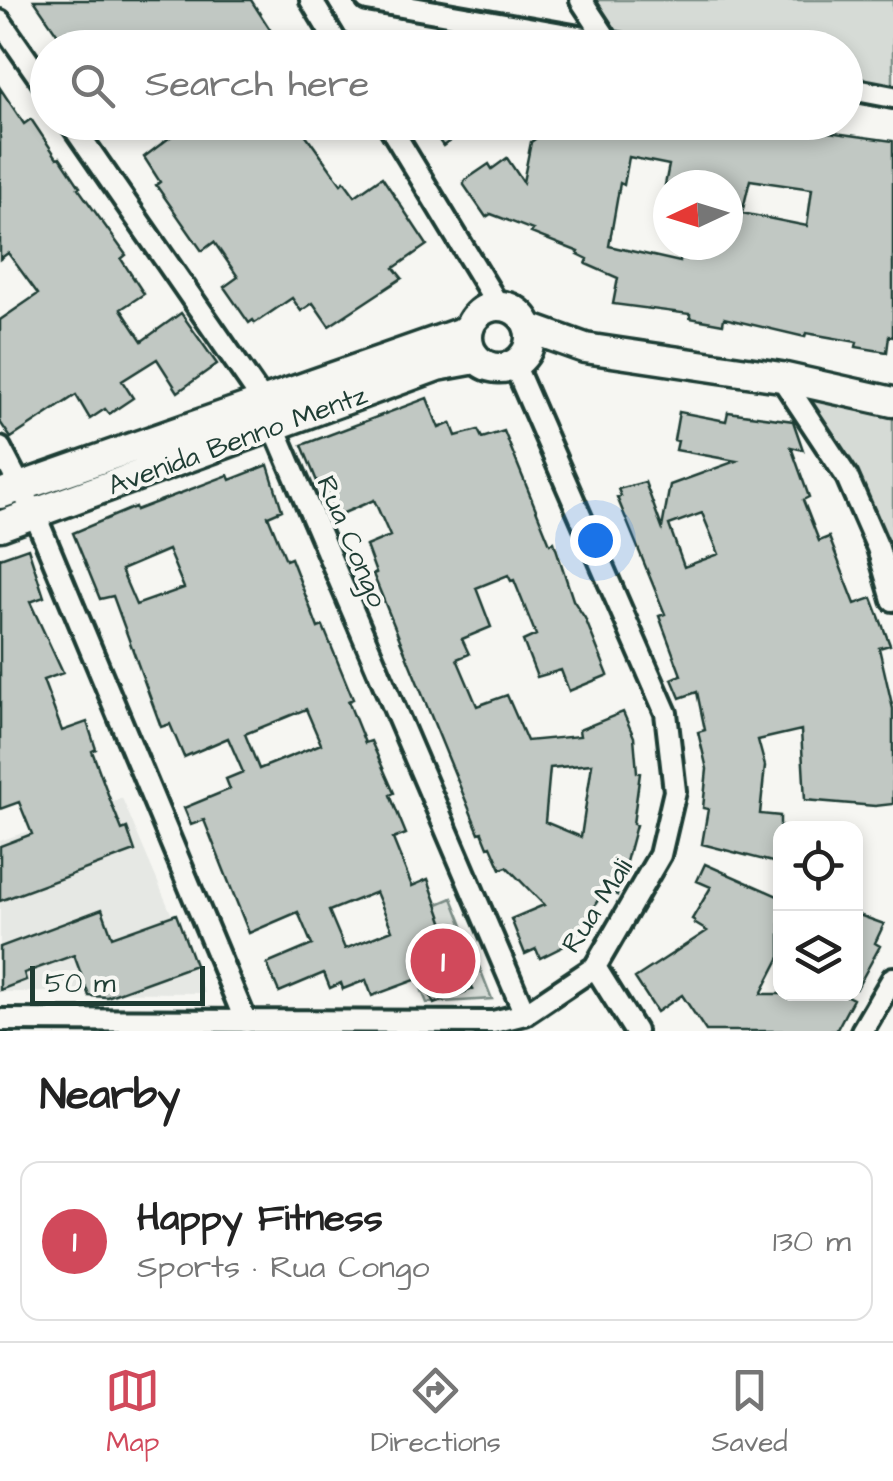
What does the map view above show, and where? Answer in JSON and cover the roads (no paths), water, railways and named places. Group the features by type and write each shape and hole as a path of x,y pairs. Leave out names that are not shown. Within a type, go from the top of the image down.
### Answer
{"street":[{"path":"311,0 329,30"},
{"path":"368,0 544,30"},
{"path":"581,0 601,30"},
{"path":"0,22 30,64"},
{"path":"863,91 893,97"},
{"name":"Rua Congo","path":"82,140 268,413 525,1014"},
{"path":"398,140 498,305"},
{"path":"518,361 528,348 529,328 518,311 498,305 479,312 468,330 467,340 476,359 494,368 586,348"},
{"path":"529,328 586,348 780,377 893,402"},
{"name":"Avenida Benno Mentz","path":"0,526 468,330"},
{"name":"Avenida Benno Mentz","path":"10,490 268,413 436,366 476,359"},
{"name":"Rua Mali","path":"0,1020 246,1022 341,1027 493,1022 525,1014 595,967 660,855 675,791 666,713 518,361"},
{"path":"780,377 847,477 878,548 893,600"},
{"path":"0,448 10,490 34,515 246,1022"},
{"path":"595,967 635,1031"},
{"path":"862,1031 893,978"}],"place":[{"name":"Happy Fitness","path":"443,961"}]}
